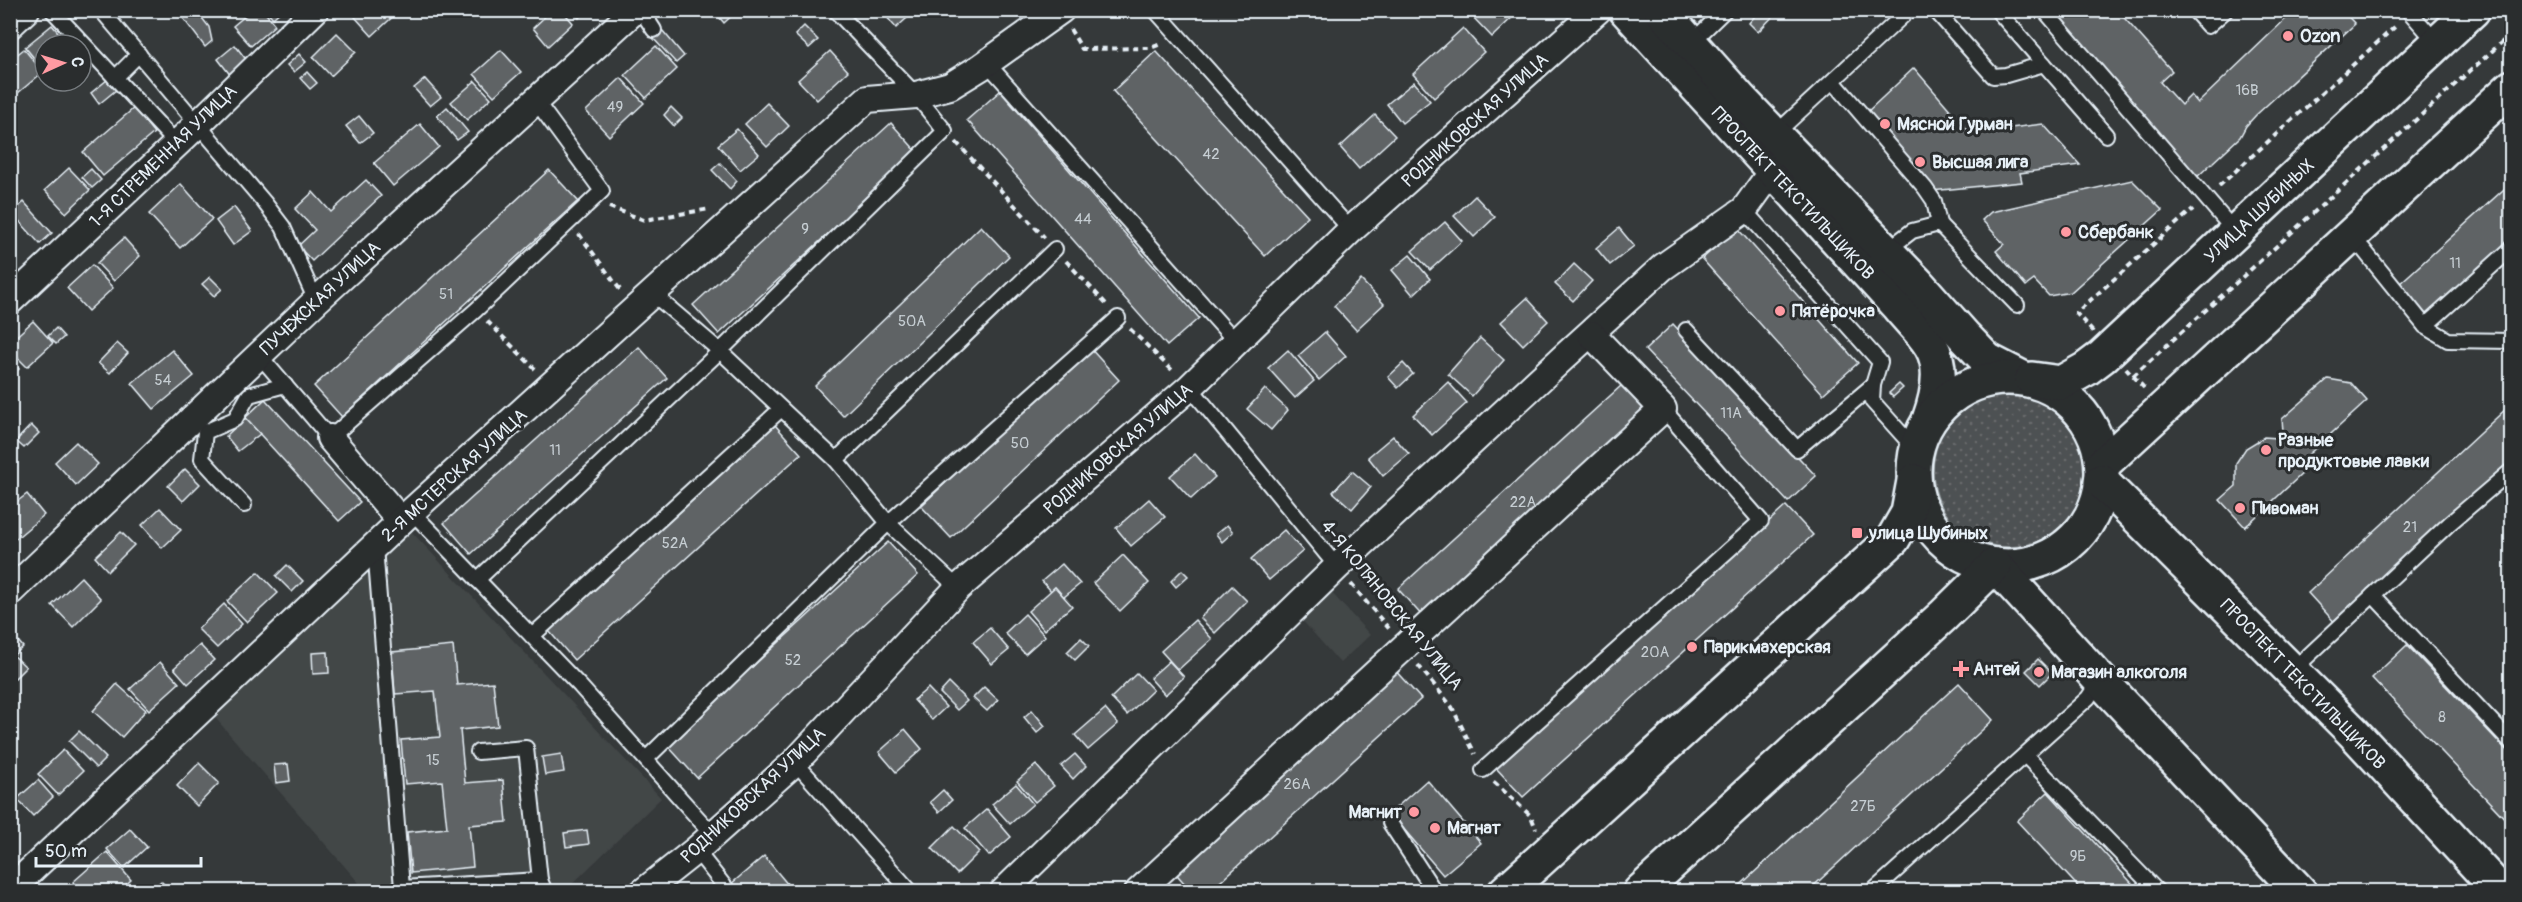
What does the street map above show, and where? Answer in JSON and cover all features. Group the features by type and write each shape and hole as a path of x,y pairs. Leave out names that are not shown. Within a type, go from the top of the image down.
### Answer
{"main road":[{"name":"ПРОСПЕКТ ТЕКСТИЛЬЩИКОВ","path":"1626,10 1897,305 1931,346 1935,358 1938,396 1929,420"},
{"name":"ПРОСПЕКТ ТЕКСТИЛЬЩИКОВ","path":"1661,10 1774,135 1987,360 2026,378"},
{"name":"УЛИЦА ШУБИНЫХ","path":"2026,378 2061,383 2102,357 2474,10"},
{"path":"2101,473 2511,87"},
{"path":"1505,891 1893,539 1908,513 1915,465 1929,420 1944,402 1961,390 1986,380 2026,378 2060,393 2074,404 2094,434 2101,473 2092,513 2083,528 2065,546 2043,559 2027,564 1995,565 1965,555 1940,537 1921,509 1915,465"},
{"name":"ПРОСПЕКТ ТЕКСТИЛЬЩИКОВ","path":"2101,473 2353,732 2501,891"},
{"path":"1995,565 2100,680 2300,891"},
{"path":"1640,891 1943,616 1995,565"}],"street":[{"path":"10,25 26,10"},
{"name":"1-Я СТРЕМЕННАЯ УЛИЦА","path":"10,301 315,10"},
{"name":"ПУЧЕЖСКАЯ УЛИЦА","path":"10,592 316,301 635,10"},
{"name":"РОДНИКОВСКАЯ УЛИЦА","path":"643,891 705,842 795,762 958,588 1190,387 1351,230 1598,10"},
{"name":"2-Я МСТЕРСКАЯ УЛИЦА","path":"10,890 407,517 867,99 916,95 950,86 987,63 1060,11"},
{"path":"1003,891 1337,567 1663,267 1744,210 1772,171"},
{"path":"1138,891 1663,410 1591,334"},
{"path":"330,438 407,517"}],"lane":[{"path":"52,10 177,144"},
{"path":"101,10 264,201 283,227 316,301"},
{"path":"641,10 654,30"},
{"path":"477,580 720,351 945,131 916,95 835,10"},
{"path":"1155,10 1351,230"},
{"path":"1691,43 1725,10"},
{"path":"1774,135 1909,10"},
{"path":"1935,10 1993,76 2006,75 2044,64"},
{"path":"1997,10 2106,135"},
{"path":"2043,10 2236,233"},
{"path":"2194,10 2208,26 2226,10"},
{"path":"2408,10 2438,44"},
{"path":"115,78 139,54"},
{"path":"987,63 1237,343"},
{"path":"1833,81 1925,188 1934,201 1939,224 2017,305"},
{"path":"259,355 330,438 476,310 602,191 536,101"},
{"path":"1744,210 1880,362 1873,385 1872,401 1915,465"},
{"path":"1886,251 1912,231 1939,224"},
{"path":"2346,240 2363,249 2425,326 2448,340 2511,341"},
{"path":"2425,326 2511,248"},
{"path":"836,460 1055,249"},
{"path":"644,302 720,351 836,460 888,523 958,588"},
{"path":"646,759 888,523 1118,318"},
{"path":"1686,330 1797,449 1873,385"},
{"path":"244,505 202,459 205,432 235,419 249,395 285,385"},
{"name":"4-Я КОЛЯНОВСКАЯ УЛИЦА","path":"1190,387 1337,567"},
{"path":"532,636 781,409"},
{"path":"1483,770 1761,521 1663,410"},
{"path":"2292,671 2450,523 2511,470"},
{"path":"407,517 477,580 646,759 705,842 729,891"},
{"path":"375,547 402,888 543,886 526,748 478,753"},
{"path":"2373,595 2511,743"},
{"path":"1872,891 2088,698 2100,680"},
{"path":"2025,755 2158,891"},
{"path":"795,762 911,891"},
{"path":"1390,823 1435,891"}],"path":[{"path":"1060,11 1082,49 1151,48 1178,36"},
{"path":"2133,376 2511,33"},
{"path":"592,201 644,220 754,202"},
{"path":"570,222 644,302"},
{"path":"476,310 552,386"},
{"name":"4-Я КОЛЯНОВСКАЯ УЛИЦА","path":"1337,567 1452,707 1483,773 1531,816 1545,855"}],"shaded area":[{"path":"2009,395 2038,401 2051,408 2062,418 2072,429 2079,442 2085,471 2079,500 2072,513 2062,524 2051,534 2038,541 2009,547 1980,541 1967,534 1956,524 1946,513 1939,500 1933,471 1939,442 1946,429 1956,418 1967,408 1980,401"},
{"path":"410,530 661,798 565,891 366,891 211,713"},
{"path":"1331,592 1370,635 1340,663 1301,619"}],"building":[{"path":"177,10 196,10 209,27 212,41 205,47"},
{"path":"252,10 263,10 275,25 251,46 233,26"},
{"path":"266,10 282,10 273,18"},
{"path":"362,10 400,10 372,36 355,17"},
{"path":"552,10 562,10 573,23 548,46 533,28"},
{"path":"571,10 586,10 579,18"},
{"path":"713,10 738,10 724,23"},
{"path":"881,10 916,10 896,28"},
{"path":"1476,10 1520,10 1492,37 1471,15"},
{"path":"1760,10 1777,12 1758,32 1749,23"},
{"path":"2044,10 2117,10 2172,71 2160,82 2181,105 2191,95 2198,103 2295,10 2342,10 2355,24 2256,115 2240,137 2197,177"},
{"path":"52,25 59,33 42,33"},
{"path":"804,26 818,40 809,48 795,35"},
{"path":"1463,28 1484,52 1434,98 1413,74"},
{"path":"662,30 684,56 676,63 653,38"},
{"path":"337,33 356,52 331,76 313,57"},
{"path":"33,40 33,57 25,47"},
{"path":"235,45 248,62 231,76 218,59"},
{"path":"656,46 677,69 646,98 625,75"},
{"path":"24,49 33,60 33,80 18,93 10,84 10,60"},
{"path":"501,50 521,72 494,96 474,74"},
{"path":"830,51 848,71 817,100 798,80"},
{"path":"1156,51 1308,216 1265,256 1113,91"},
{"path":"299,54 306,62 294,72 287,65"},
{"path":"1914,68 1970,133 2043,124 2080,165 2020,173 2022,182 1931,191 1867,112"},
{"path":"307,72 317,83 310,89 300,78"},
{"path":"621,78 644,103 609,136 586,111"},
{"path":"425,79 441,97 430,106 414,88"},
{"path":"107,80 116,90 99,104 91,93"},
{"path":"475,81 491,98 467,120 451,102"},
{"path":"1414,82 1430,101 1402,123 1387,104"},
{"path":"1000,91 1199,318 1167,346 967,120"},
{"path":"767,103 789,126 767,147 745,124"},
{"path":"447,107 468,132 457,140 437,116"},
{"path":"671,107 682,118 674,126 664,115"},
{"path":"134,108 154,133 103,176 83,152"},
{"path":"1375,115 1395,136 1359,169 1340,147"},
{"path":"359,116 373,133 360,143 346,126"},
{"path":"891,123 917,152 719,334 693,305"},
{"path":"420,124 439,147 393,186 374,163"},
{"path":"737,129 759,154 740,170 718,145"},
{"path":"720,163 737,181 730,189 712,170"},
{"path":"69,168 90,190 66,213 45,190"},
{"path":"91,169 101,180 92,188 82,177"},
{"path":"549,170 578,201 342,417 314,386"},
{"path":"366,180 381,196 312,261 298,246 315,230 295,209 313,192 331,212"},
{"name":"Сбербанк","path":"2132,180 2162,210 2071,292 2049,296 2034,280 2026,286 1996,251 2004,244 1982,220 1991,212"},
{"path":"2512,182 2512,242 2428,318 2398,285"},
{"path":"181,184 212,219 180,248 149,214"},
{"path":"1475,196 1495,217 1474,237 1454,216"},
{"path":"24,202 52,233 40,244 12,213"},
{"path":"234,207 252,231 233,245 216,221"},
{"path":"1445,222 1462,241 1430,270 1412,251"},
{"path":"981,226 1009,256 843,416 815,386"},
{"path":"1619,228 1634,246 1610,265 1596,248"},
{"name":"Пятёрочка","path":"1737,228 1858,363 1823,394 1702,259"},
{"path":"124,238 140,256 114,281 97,263"},
{"path":"1410,255 1430,279 1413,295 1392,270"},
{"path":"1574,264 1592,281 1573,301 1555,284"},
{"path":"92,265 113,288 88,311 67,288"},
{"path":"210,277 222,289 214,296 202,284"},
{"path":"1361,280 1384,304 1356,330 1334,306"},
{"path":"1527,298 1548,321 1523,345 1501,322"},
{"path":"33,321 53,343 27,367 10,350 10,342"},
{"path":"1673,324 1816,476 1788,502 1645,350"},
{"path":"56,328 64,337 56,344 48,336"},
{"path":"1325,332 1346,356 1319,380 1298,356"},
{"path":"1480,338 1504,360 1472,396 1448,374"},
{"path":"117,343 128,353 110,373 98,363"},
{"path":"639,347 667,378 471,554 444,523"},
{"path":"1089,347 1119,380 951,538 921,506"},
{"path":"172,350 194,376 154,409 132,383"},
{"path":"1288,350 1314,381 1295,398 1268,368"},
{"path":"10,360 19,369 10,377"},
{"path":"1403,363 1413,374 1398,388 1388,377"},
{"path":"2328,379 2351,383 2367,401 2298,464 2305,471 2245,527 2220,500 2236,486 2236,463 2246,448 2264,437 2278,438 2284,443 2282,419"},
{"path":"1448,382 1467,403 1432,435 1413,415"},
{"path":"1899,384 1903,388 1893,397 1889,393"},
{"path":"1622,385 1648,414 1424,618 1398,589"},
{"path":"1265,389 1288,410 1271,430 1247,409"},
{"path":"265,399 360,502 339,521 245,418"},
{"path":"2508,407 2512,411 2512,462 2337,625 2308,593"},
{"path":"245,418 260,434 238,451 226,436"},
{"path":"31,425 39,433 24,448 16,441"},
{"path":"775,425 801,454 574,660 549,631"},
{"path":"1393,436 1409,454 1383,476 1368,457"},
{"path":"76,442 98,464 76,485 55,462"},
{"path":"1195,454 1215,477 1191,499 1170,476"},
{"path":"185,469 200,484 183,501 168,486"},
{"path":"1352,471 1371,487 1352,509 1333,492"},
{"path":"27,494 44,515 13,541 10,538 10,507"},
{"path":"1149,499 1165,517 1131,546 1116,528"},
{"path":"1786,506 1813,535 1523,797 1496,768"},
{"path":"160,508 181,530 162,548 142,525"},
{"path":"1227,525 1233,532 1222,542 1216,534"},
{"path":"1284,530 1303,551 1269,580 1251,559"},
{"path":"121,532 134,545 108,571 95,557"},
{"path":"888,542 918,575 697,778 667,745"},
{"path":"1123,555 1149,583 1120,611 1093,583"},
{"path":"1062,564 1080,584 1064,597 1055,587 1051,591 1042,581"},
{"path":"287,565 303,581 292,592 276,576"},
{"path":"1182,570 1188,576 1176,587 1171,581"},
{"path":"258,572 278,593 247,622 227,601"},
{"path":"81,577 101,599 73,627 52,605"},
{"path":"1232,586 1247,601 1215,633 1200,618"},
{"path":"1055,587 1072,606 1044,630 1028,611"},
{"path":"224,604 242,624 217,648 198,629"},
{"path":"1025,614 1045,636 1025,654 1005,633"},
{"path":"1195,620 1212,639 1178,670 1161,651"},
{"path":"990,628 1009,650 992,664 973,642"},
{"path":"14,636 23,647 15,654 10,649 10,639"},
{"path":"1081,638 1089,646 1075,660 1067,652"},
{"path":"200,645 214,660 188,684 174,668"},
{"path":"2407,645 2512,756 2512,826 2372,678"},
{"path":"453,646 457,685 493,682 498,726 460,730 465,783 503,780 507,822 469,825 473,867 411,873 407,832 447,828 442,781 405,784 401,740 440,737 435,691 395,694 392,652"},
{"path":"10,652 26,667 14,679 10,676"},
{"path":"328,652 329,673 313,674 312,653"},
{"name":"Магазин алкоголя","path":"2038,659 2052,673 2040,685 2026,671"},
{"path":"1169,661 1184,677 1165,695 1150,678"},
{"path":"160,662 179,683 149,710 130,689"},
{"path":"1393,668 1421,699 1209,892 1192,892 1172,869"},
{"path":"1137,673 1153,690 1127,715 1111,698"},
{"path":"949,683 967,701 957,710 940,693"},
{"path":"1959,683 1993,720 1807,892 1733,892"},
{"path":"117,684 146,710 122,737 93,711"},
{"path":"984,687 998,700 987,711 973,698"},
{"path":"928,688 946,707 932,720 914,700"},
{"path":"1105,709 1118,724 1088,750 1075,735"},
{"path":"1032,710 1045,726 1037,733 1024,717"},
{"path":"905,729 922,749 896,772 879,752"},
{"path":"79,731 106,758 96,768 69,741"},
{"path":"63,750 83,771 58,795 38,774"},
{"path":"561,754 564,772 545,775 542,757"},
{"path":"1075,754 1086,766 1073,779 1061,766"},
{"path":"199,763 219,783 197,806 177,786"},
{"path":"288,764 290,781 276,783 274,765"},
{"path":"1036,765 1054,786 1035,802 1017,781"},
{"path":"38,780 53,797 33,816 17,799"},
{"name":"Магнат","path":"1427,780 1481,843 1443,875 1390,813"},
{"path":"1016,784 1033,804 1010,824 992,804"},
{"path":"943,790 952,800 939,812 930,802"},
{"path":"2048,792 2140,892 2083,892 2017,821"},
{"path":"987,809 1011,837 989,856 965,828"},
{"path":"954,826 979,852 957,874 932,848"},
{"path":"130,829 147,847 124,868 107,849"},
{"path":"587,830 589,844 566,847 564,833"},
{"path":"107,852 131,880 118,892 81,892 73,882"},
{"path":"764,856 794,892 737,892 731,884"},
{"path":"161,881 168,889 165,892 150,892"}],"place":[{"name":"Ozon","path":"2288,36"},
{"name":"Мясной Гурман","path":"1885,124"},
{"name":"Высшая лига","path":"1920,162"},
{"name":"Сбербанк","path":"2066,232"},
{"name":"Пятёрочка","path":"1780,311"},
{"name":"Разные продуктовые лавки","path":"2266,450"},
{"name":"Пивоман","path":"2240,508"},
{"name":"улица Шубиных","path":"1857,533"},
{"name":"Парикмахерская","path":"1692,647"},
{"name":"Антей","path":"1961,669"},
{"name":"Магазин алкоголя","path":"2039,672"},
{"name":"Магнит","path":"1414,812"},
{"name":"Магнат","path":"1435,828"}]}
